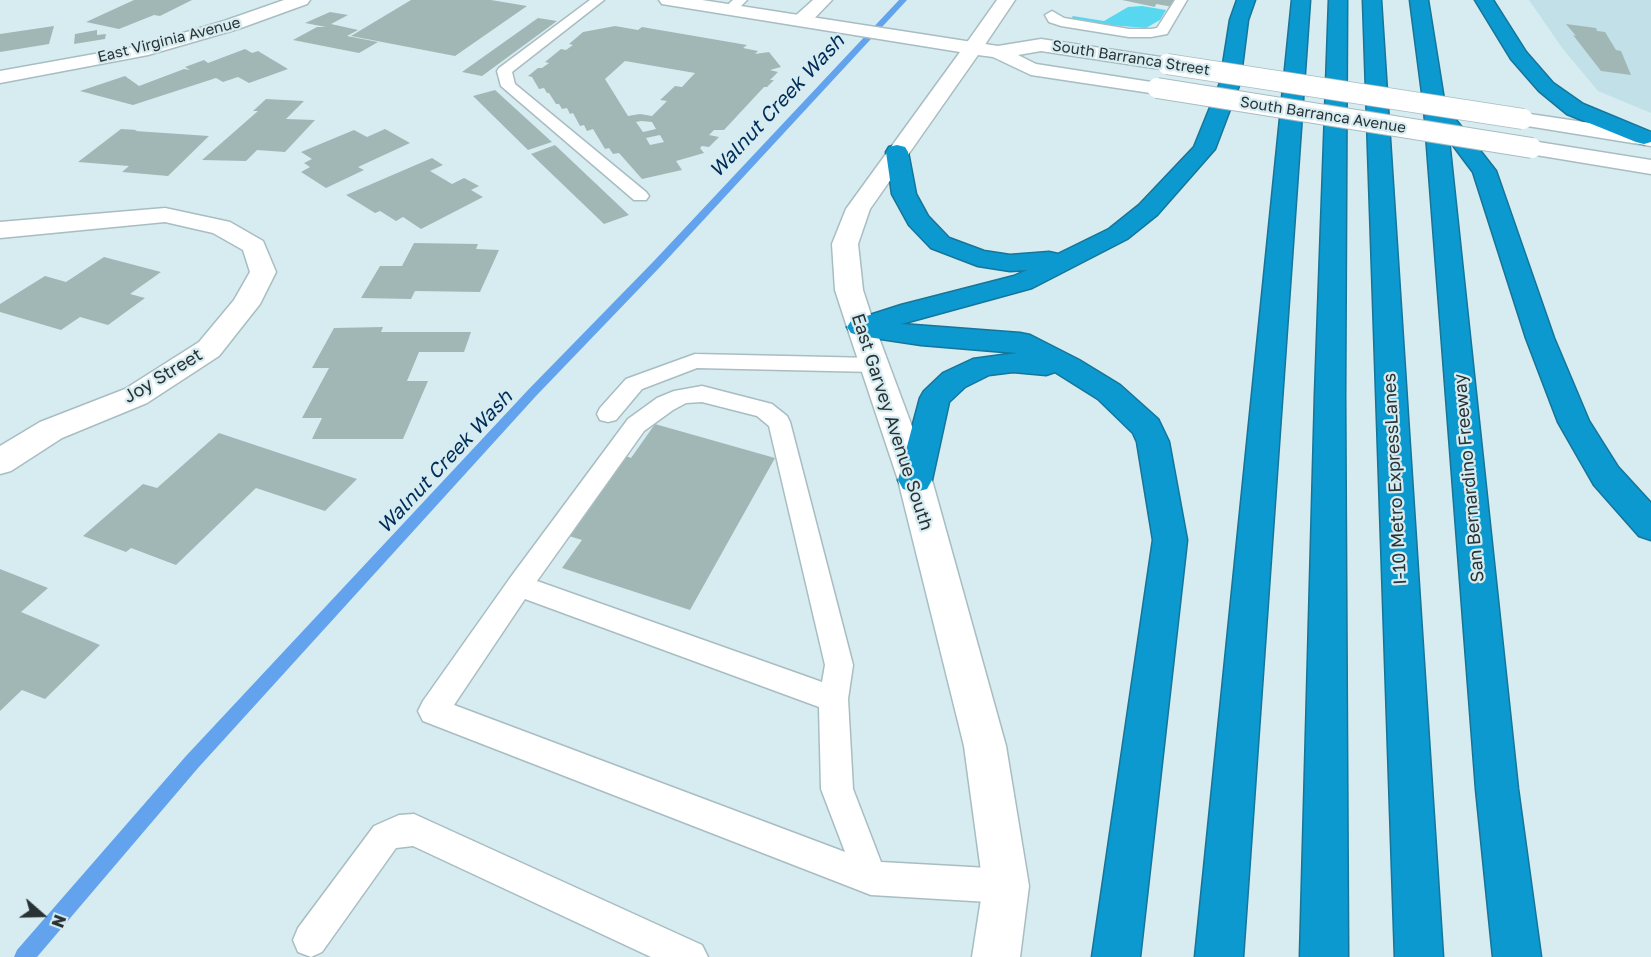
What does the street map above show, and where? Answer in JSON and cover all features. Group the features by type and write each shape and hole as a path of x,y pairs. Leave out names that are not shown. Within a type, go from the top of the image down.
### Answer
{"highway":[{"path":"861,327 911,310 1023,282 1118,234 1148,210 1204,149 1230,83 1239,20 1246,0"},
{"path":"1219,957 1301,0"},
{"path":"1324,957 1330,384 1338,0"},
{"name":"I-10 Metro ExpressLanes","path":"1372,0 1419,957"},
{"name":"San Bernardino Freeway","path":"1419,0 1435,108 1497,789 1517,957"},
{"path":"1484,0 1518,55 1546,87 1575,109 1648,138"},
{"path":"1435,108 1484,171 1540,338 1574,422 1605,476 1651,526"},
{"path":"897,152 904,194 918,220 940,243 978,258 1010,263 1069,258"},
{"path":"861,327 921,336 1020,342 1069,367 1109,392 1147,427 1154,442 1170,540 1116,957"},
{"path":"915,480 935,398 954,380 983,366 1013,362 1069,367"}],"main road":[{"name":"East Virginia Avenue","path":"0,77 141,51 233,25 301,0"},
{"name":"South Barranca Street","path":"668,0 735,5 801,21 998,52 1041,45 1648,138"},
{"path":"801,21 823,0"},
{"name":"East Garvey Avenue South","path":"996,957 1006,886 985,746 915,480 849,290 845,244 858,209 1006,0"},
{"name":"South Barranca Avenue","path":"998,52 1031,69 1651,167"},
{"name":"Joy Street","path":"0,230 165,215 221,227 254,246 263,272 246,304 209,349 136,396 51,430 0,462"}],"lane":[{"path":"598,0 504,71 508,86 640,196"},
{"path":"1052,15 1054,19 1061,22 1130,33 1151,33 1162,30 1181,0"},
{"path":"608,414 634,384 695,362 874,365"},
{"path":"871,878 837,789 833,699 839,665 779,422 764,410 702,394 682,396 636,424 519,586 433,711 871,878 1006,886"},
{"path":"519,586 833,699"},
{"path":"310,940 385,837 399,831 414,830 690,957"}],"shaded area":[{"path":"1529,0 1651,0 1651,113 1598,91 1563,49"},
{"path":"1142,6 1166,10 1160,20 1146,28 1071,19 1073,16 1104,21 1128,7"}],"building":[{"path":"134,0 192,0 160,16 154,15 119,29 86,22"},
{"path":"411,0 491,0 527,6 455,56 351,36"},
{"path":"1122,0 1178,0 1173,7 1156,4 1155,7"},
{"path":"330,12 348,15 331,24 358,30 347,36 378,42 359,53 293,40 317,27 326,27 305,23"},
{"path":"538,18 557,21 482,76 462,72"},
{"path":"1566,24 1596,28 1597,31 1605,32 1616,50 1621,51 1631,75 1601,71"},
{"path":"54,26 49,44 0,52 0,34"},
{"path":"615,26 638,30 642,27 747,45 743,48 758,51 755,54 769,52 781,67 770,70 778,72 770,80 774,80 764,87 724,130 714,130 709,135 719,137 709,147 700,148 704,153 676,161 682,170 642,179 619,153 613,154 609,148 605,149 593,129 587,131 584,125 580,126 573,113 570,114 567,108 562,109 544,88 539,89 532,77 528,76 549,63 545,62 561,49 566,50 573,45 569,44 583,32","holes":["625,61 695,73 682,87 675,86 660,100 667,101 652,116 640,114 628,116 605,79","636,122 652,122 656,129 643,132","660,135 664,142 650,145 646,138"]},
{"path":"97,30 97,35 106,34 105,39 74,44 75,34"},
{"path":"245,49 252,53 258,51 288,69 249,83 238,77 223,82 216,78 133,105 80,91 125,76 139,86 184,69 190,70 185,67 204,60 208,63"},
{"path":"495,90 552,142 528,150 473,96"},
{"path":"266,99 304,101 286,119 315,120 285,152 257,150 246,161 202,160 258,111 253,111"},
{"path":"121,129 209,136 168,176 122,172 129,166 78,162"},
{"path":"385,129 410,143 358,167 364,170 326,188 301,172 310,167 304,163 312,159 301,152 354,130 367,137"},
{"path":"555,145 629,215 604,224 531,154"},
{"path":"432,158 443,165 430,171 452,184 464,178 479,186 471,190 483,197 421,229 403,217 396,221 380,211 375,213 346,195"},
{"path":"414,243 478,244 476,249 499,250 480,292 415,291 411,299 361,298 380,266 402,266"},
{"path":"104,257 161,272 130,294 145,298 108,325 80,317 61,330 0,312 0,304 45,276 66,282"},
{"path":"383,327 381,332 471,332 464,352 419,352 407,381 428,381 403,439 312,439 322,418 302,418 329,368 312,368 334,328"},
{"path":"655,424 775,458 690,610 562,568 582,540 569,536 626,456 631,458"},
{"path":"219,433 357,479 325,511 256,488 176,565 131,548 126,552 83,536 143,484 157,488"},
{"path":"0,569 48,588 21,612 100,645 45,699 22,690 0,711"}],"waterway":[{"name":"Walnut Creek Wash","path":"24,957 192,762 532,393 656,265 903,0"}]}
